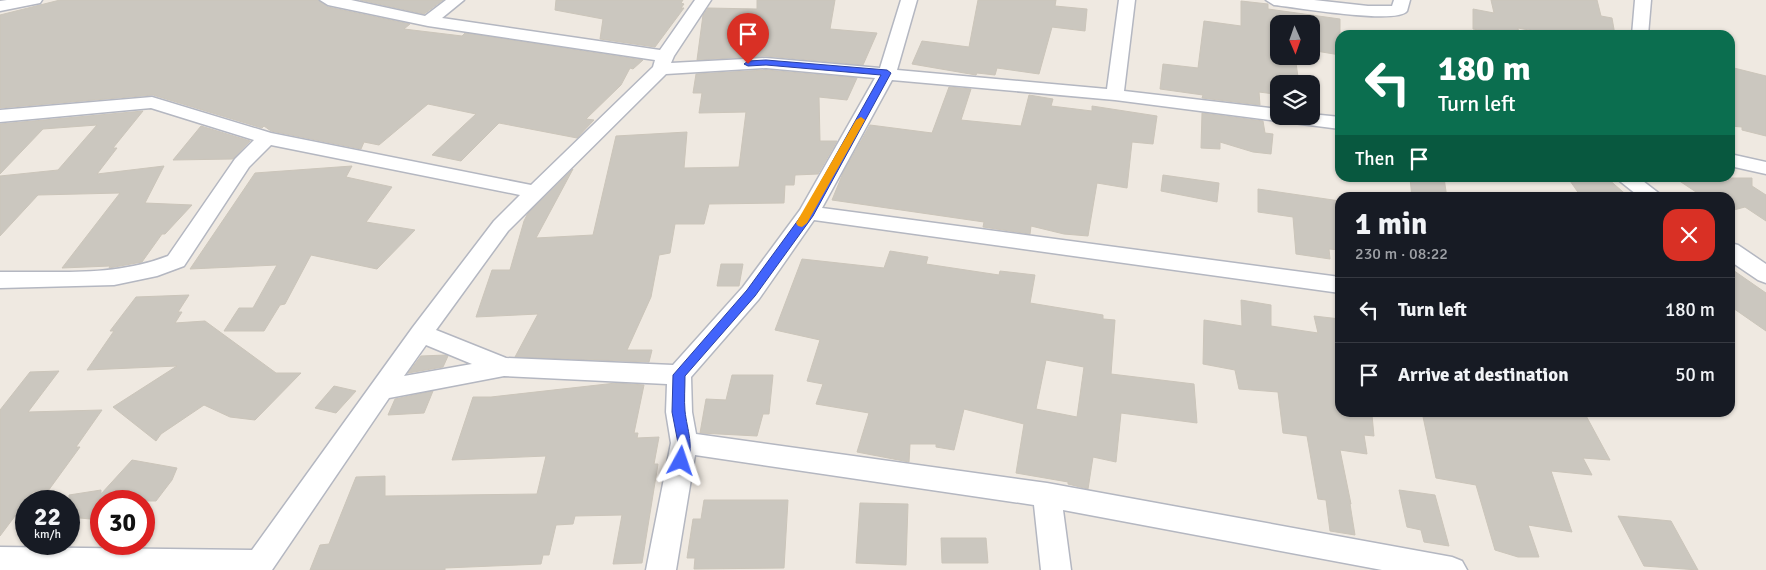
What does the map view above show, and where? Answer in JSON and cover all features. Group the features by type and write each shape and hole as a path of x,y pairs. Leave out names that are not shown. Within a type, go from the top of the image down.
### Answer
{"street":[{"path":"0,6 34,0"},
{"path":"328,0 428,21 663,62 766,63 887,73 1115,95 1270,114"},
{"path":"428,21 456,0"},
{"path":"0,560 257,567 421,333 501,226 663,62 703,0"},
{"path":"661,570 684,443 679,412 679,375 751,293 809,213 887,73 909,0"},
{"path":"1115,95 1127,0"},
{"path":"1274,0 1368,11 1399,11 1402,0"},
{"path":"1640,1 1640,30"},
{"path":"0,116 152,102 267,138 536,192"},
{"path":"1320,120 1335,122"},
{"path":"0,280 125,276 161,269 176,261 242,163 267,138"},
{"path":"1735,161 1766,168"},
{"path":"1632,182 1646,192"},
{"path":"809,213 1011,243 1177,262 1335,284"},
{"path":"1735,253 1766,275"},
{"path":"421,333 504,367"},
{"path":"381,390 504,367 679,375"},
{"path":"684,443 1047,495 1452,570"},
{"path":"1047,495 1056,570"}],"building":[{"path":"60,0 318,0 328,7 410,24 404,29 462,36 465,33 643,60 633,69 630,68 621,85 586,119 594,120 577,138 499,123 461,161 432,155 476,114 428,104 379,145 364,142 361,149 271,131 264,126 262,128 153,95 0,108 0,15"},
{"path":"360,0 443,0 424,14"},
{"path":"556,0 683,0 681,3 684,4 681,8 684,8 655,47 600,39 603,19 555,10"},
{"path":"757,0 835,0 830,29 877,33 863,65 766,56 697,60 703,15 708,8 757,9"},
{"path":"978,0 1056,0 1055,6 1087,9 1085,31 1052,27 1039,74 997,68 995,75 977,73 976,75 912,64 922,41 969,47"},
{"path":"1491,0 1597,0 1601,16 1612,18 1614,30 1473,29 1473,9 1494,13"},
{"path":"1241,1 1268,4 1268,9 1311,15 1270,15 1270,65 1296,65 1298,75 1270,75 1270,93 1259,92 1260,105 1202,98 1203,95 1160,89 1163,64 1198,68 1204,21 1241,26"},
{"path":"1320,16 1340,19 1340,30 1335,30 1335,54 1320,52"},
{"path":"1735,68 1766,76 1766,136 1742,130 1742,127 1735,126"},
{"path":"766,70 857,78 847,100 819,97 820,141 837,141 818,174 795,175 794,185 785,185 784,203 709,204 704,224 675,224 670,253 659,255 651,297 627,350 652,350 649,362 515,357 538,314 476,317 492,270 510,270 528,213 573,169 536,238 593,235 616,136 687,132 684,168 739,167 746,112 699,113 702,93 693,93 696,74"},
{"path":"949,87 971,89 961,120 1021,126 1029,95 1053,99 1051,106 1092,111 1092,106 1157,116 1153,144 1132,142 1127,188 1097,183 1088,236 1064,234 1031,226 1030,234 983,227 984,222 832,200 843,173 870,125 932,133"},
{"path":"143,111 113,148 117,148 97,174 164,166 145,203 192,205 165,234 162,234 142,262 109,268 110,266 62,268 120,193 38,195 0,236 0,176 58,170 97,125 43,129 0,174 0,124"},
{"path":"1202,113 1263,121 1265,133 1273,134 1271,154 1253,152 1220,142 1220,149 1201,148"},
{"path":"201,126 250,141 233,159 173,160"},
{"path":"352,166 346,177 392,187 366,222 415,230 377,269 311,255 285,304 280,305 264,331 224,331 239,308 253,308 277,265 190,269 255,173"},
{"path":"1163,175 1219,183 1217,202 1161,191"},
{"path":"1735,178 1752,178 1752,186 1766,195 1766,221 1745,207 1735,210 1735,192 1696,192 1681,182 1735,182"},
{"path":"1410,182 1445,182 1446,192 1411,192"},
{"path":"1571,182 1612,182 1623,192 1578,192"},
{"path":"1258,189 1335,200 1335,250 1329,249 1330,259 1296,254 1293,217 1258,212"},
{"path":"890,251 928,257 926,264 999,275 1000,271 1035,275 1030,303 1103,315 1103,319 1115,320 1111,374 1194,384 1197,423 1121,413 1116,462 1093,457 1088,489 1068,484 1068,482 1016,473 1024,424 964,409 954,450 936,447 936,444 910,444 909,462 857,452 869,413 816,404 823,384 807,381 820,340 775,330 802,259 884,268","holes":["1046,360 1084,367 1077,417 1036,409"]},
{"path":"721,264 743,264 739,286 717,286"},
{"path":"1735,271 1766,293 1766,331 1735,309"},
{"path":"189,295 178,312 182,312 175,323 205,321 276,373 301,373 255,420 230,417 204,405 161,434 156,441 113,407 177,366 87,370 114,331 110,331 136,297"},
{"path":"1241,300 1271,305 1271,326 1318,333 1314,316 1335,318 1335,417 1372,417 1374,436 1364,435 1367,454 1340,450 1355,535 1330,531 1326,500 1318,499 1307,436 1283,433 1278,392 1239,389 1235,370 1203,364 1204,320 1242,326"},
{"path":"421,356 448,356 443,367 408,373"},
{"path":"59,371 28,412 102,410 76,447 80,447 49,490 15,490 15,516 0,536 0,410 30,372"},
{"path":"732,375 773,375 769,414 763,414 757,436 700,433 706,399 726,400"},
{"path":"616,383 644,385 634,433 638,433 637,438 659,437 654,464 658,464 642,563 613,564 622,515 575,516 573,524 556,525 549,555 543,555 541,564 445,568 445,570 310,570 320,545 329,544 356,477 385,476 385,496 537,494 546,456 452,460 473,397 491,397"},
{"path":"334,386 356,391 336,413 315,408"},
{"path":"433,391 424,413 388,415 395,399"},
{"path":"1423,417 1587,417 1610,460 1583,458 1592,475 1551,471 1572,532 1528,525 1539,557 1518,557 1495,550 1476,485 1436,478"},
{"path":"132,460 177,468 172,480 156,501 155,490 105,490"},
{"path":"1399,490 1435,495 1449,546 1424,542 1421,530 1407,527"},
{"path":"90,492 90,519 80,518 80,493"},
{"path":"704,500 788,500 784,568 694,569 695,558 687,558 693,519 701,519"},
{"path":"860,503 908,504 906,565 856,563"},
{"path":"1618,516 1671,521 1698,570 1644,566"},
{"path":"941,538 986,538 988,563 942,563"}],"slow traffic":[{"path":"802,223 861,120"}],"route":[{"path":"681,461 684,443 679,412 679,375 751,293 809,213 887,73 766,63 748,64"}]}
